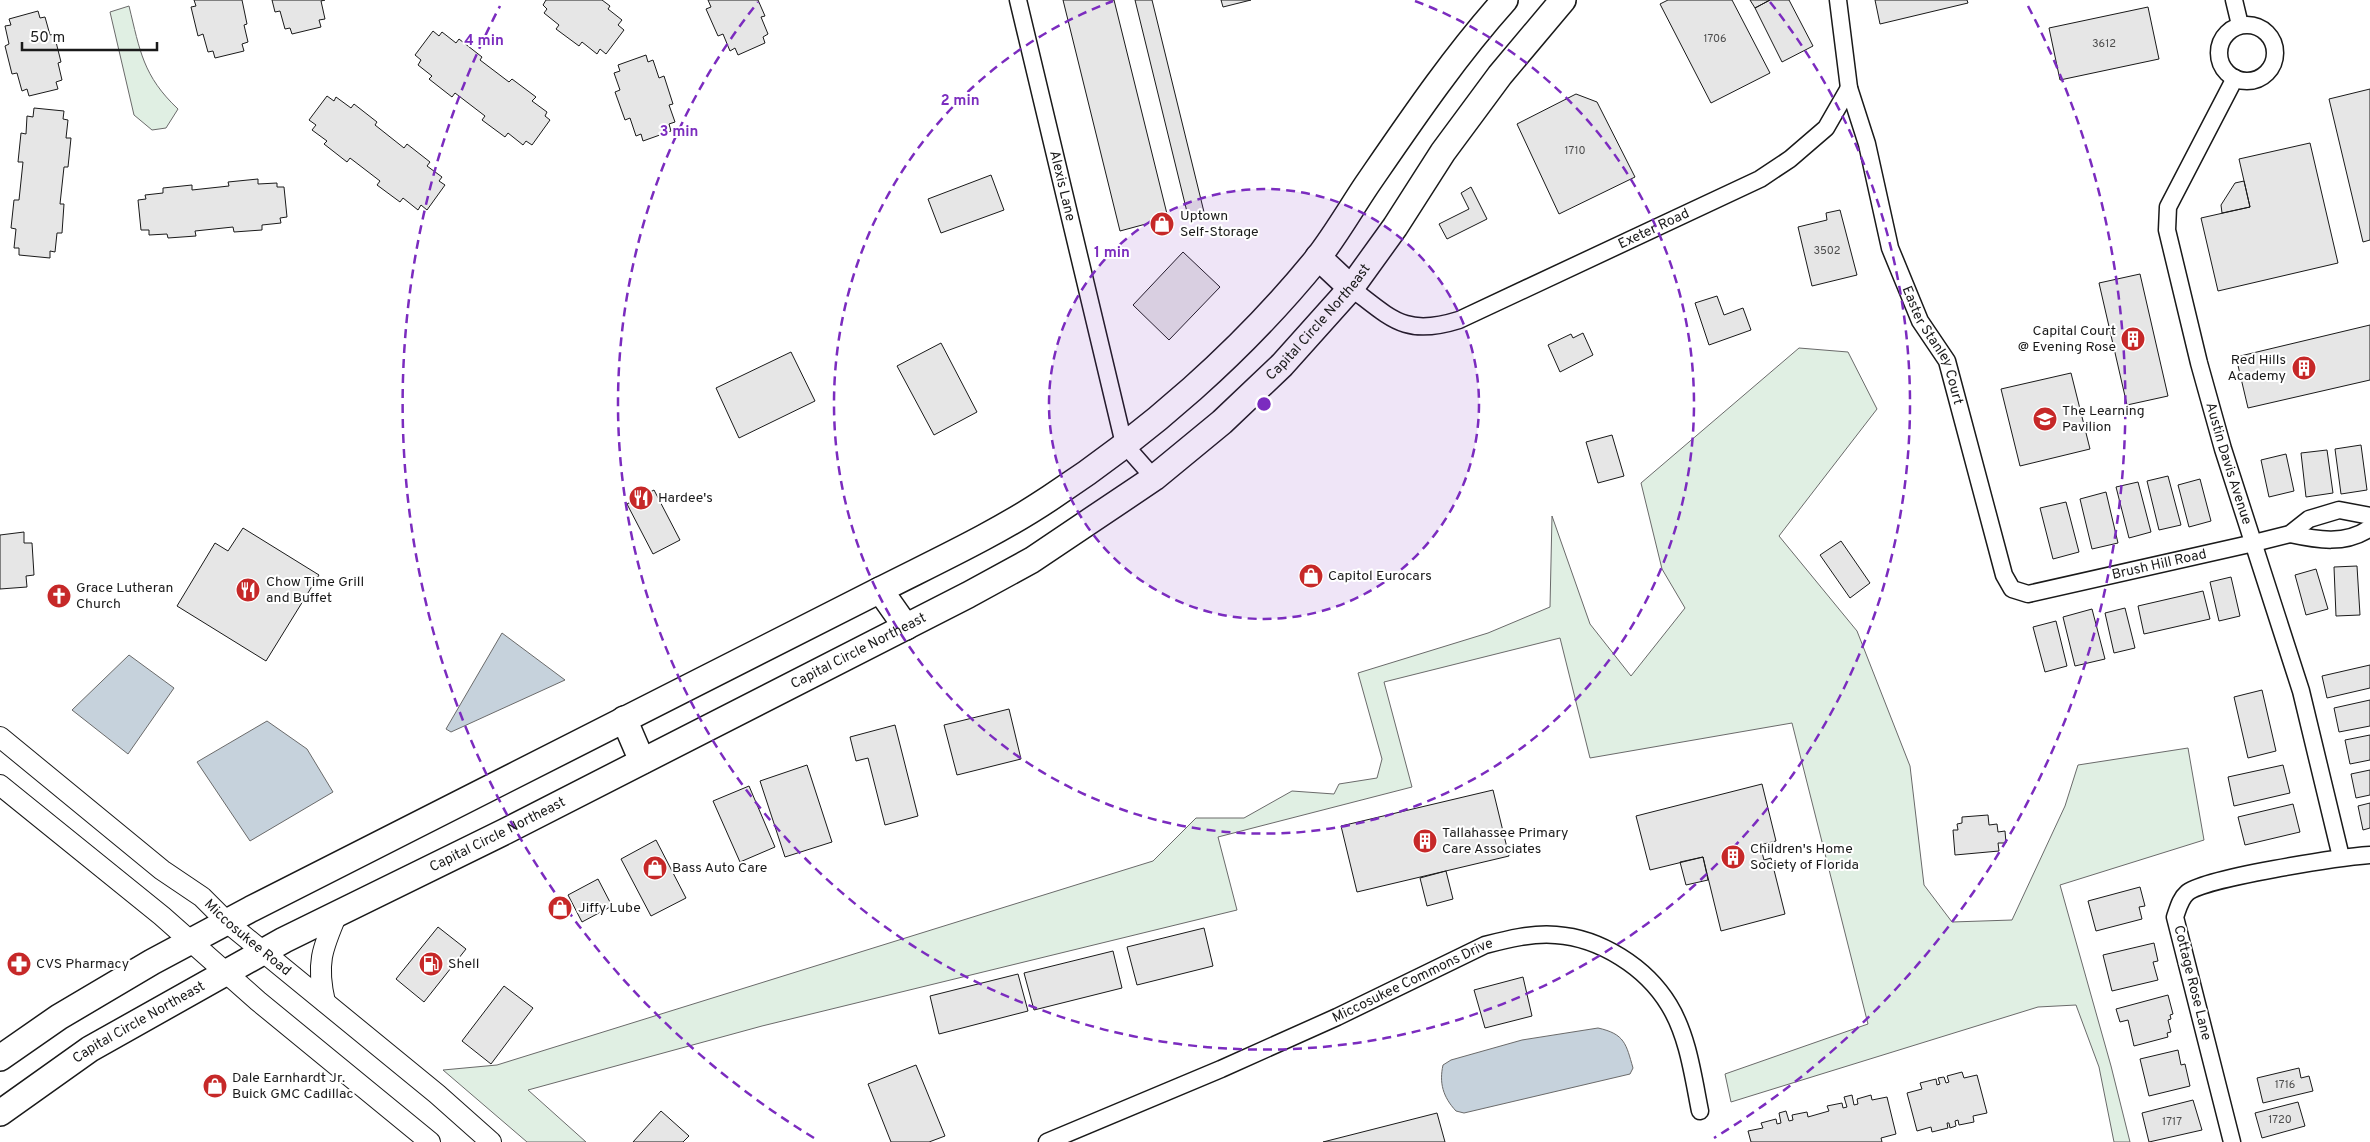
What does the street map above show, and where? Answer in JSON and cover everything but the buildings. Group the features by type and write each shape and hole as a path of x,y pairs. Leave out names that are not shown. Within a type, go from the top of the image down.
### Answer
{"main road":[{"path":"0,1058 59,1017 152,962 251,909 963,548 1050,498 1124,444 1192,389 1259,326 1318,257 1438,81 1505,0"},
{"name":"Capital Circle Northeast","path":"0,1113 90,1049 264,951 642,762 906,627 1032,560 1154,478 1222,422 1282,364 1351,288 1395,227 1443,152 1500,75 1563,0"},
{"path":"1318,257 1351,288"},
{"path":"880,590 906,627"},
{"path":"624,719 642,762"}],"street":[{"name":"Alexis Lane","path":"1018,0 1124,444 1154,478"},
{"path":"1838,0 1850,88"},
{"path":"2234,0 2240,25"},
{"path":"2240,25 2252,25 2262,29 2269,35 2274,44 2275,54 2270,70 2254,80 2235,78 2223,69 2218,54 2224,36 2231,29 2240,25"},
{"name":"Austin Davis Avenue","path":"2235,78 2168,207 2167,230 2199,363 2223,449 2301,691 2341,857"},
{"name":"Exeter Road","path":"1351,288 1392,318 1413,328 1435,328 1459,320 1760,179 1790,159 1826,128 1850,88"},
{"name":"Easter Stanley Court","path":"1850,88 1867,144 1890,248 1920,321 1947,361 2004,575 2012,589 2028,594"},
{"name":"Brush Hill Road","path":"2290,534 2309,519 2340,510 2370,516"},
{"name":"Brush Hill Road","path":"2028,594 2290,534 2336,541 2361,534 2370,528"},
{"name":"Miccosukee Road","path":"0,737 162,870 202,898 228,923 264,951 491,1142"},
{"path":"0,784 430,1142"},
{"name":"Cottage Rose Lane","path":"2232,1142 2175,917 2180,904 2187,892 2219,881 2341,857 2370,855"},
{"path":"325,1002 320,979 320,964 324,945 337,914"},
{"name":"Miccosukee Commons Drive","path":"1046,1142 1230,1065 1337,1017 1485,945 1510,938 1556,934 1586,941 1630,963 1649,979 1669,1005 1681,1033 1690,1062 1700,1111"}],"green space":[{"path":"129,6 144,62 157,85 178,109 166,128 152,130 134,115 110,12"},
{"path":"1799,348 1848,352 1877,409 1779,536 1857,631 1910,766 1924,885 1952,922 2012,920 2065,806 2078,765 2188,748 2204,840 2060,885 2111,1066 2130,1142 2114,1142 2099,1067 2076,1005 2038,1007 1731,1102 1725,1074 1868,1024 1792,723 1590,758 1560,638 1384,682 1412,787 1218,837 1237,910 762,1026 528,1090 586,1142 527,1142 443,1070 497,1065 1153,861 1196,818 1244,818 1292,791 1334,794 1339,784 1377,778 1382,759 1358,673 1488,633 1550,607 1552,516 1590,624 1631,676 1685,608 1662,569 1641,483"}],"shaded area":[{"path":"502,633 565,680 451,732 446,729"},
{"path":"129,655 174,688 128,754 72,710"},
{"path":"267,721 307,749 333,792 250,841 197,762"},
{"path":"1598,1028 1614,1033 1623,1041 1633,1068 1630,1074 1464,1113 1456,1111 1445,1095 1442,1084 1443,1065 1451,1060 1522,1040"}],"place":[{"name":"Uptown Self-Storage","path":"1162,224"},
{"name":"Capital Court @ Evening Rose","path":"2133,339"},
{"name":"Red Hills Academy","path":"2304,368"},
{"name":"The Learning Pavilion","path":"2045,419"},
{"name":"Hardee's","path":"641,498"},
{"name":"Capitol Eurocars","path":"1311,576"},
{"name":"Chow Time Grill and Buffet","path":"248,590"},
{"name":"Grace Lutheran Church","path":"59,596"},
{"name":"Tallahassee Primary Care Associates","path":"1425,841"},
{"name":"Children's Home Society of Florida","path":"1733,857"},
{"name":"Bass Auto Care","path":"655,868"},
{"name":"Jiffy Lube","path":"560,908"},
{"name":"CVS Pharmacy","path":"19,964"},
{"name":"Shell","path":"431,964"},
{"name":"Dale Earnhardt Jr. Buick GMC Cadillac","path":"215,1086"}]}
